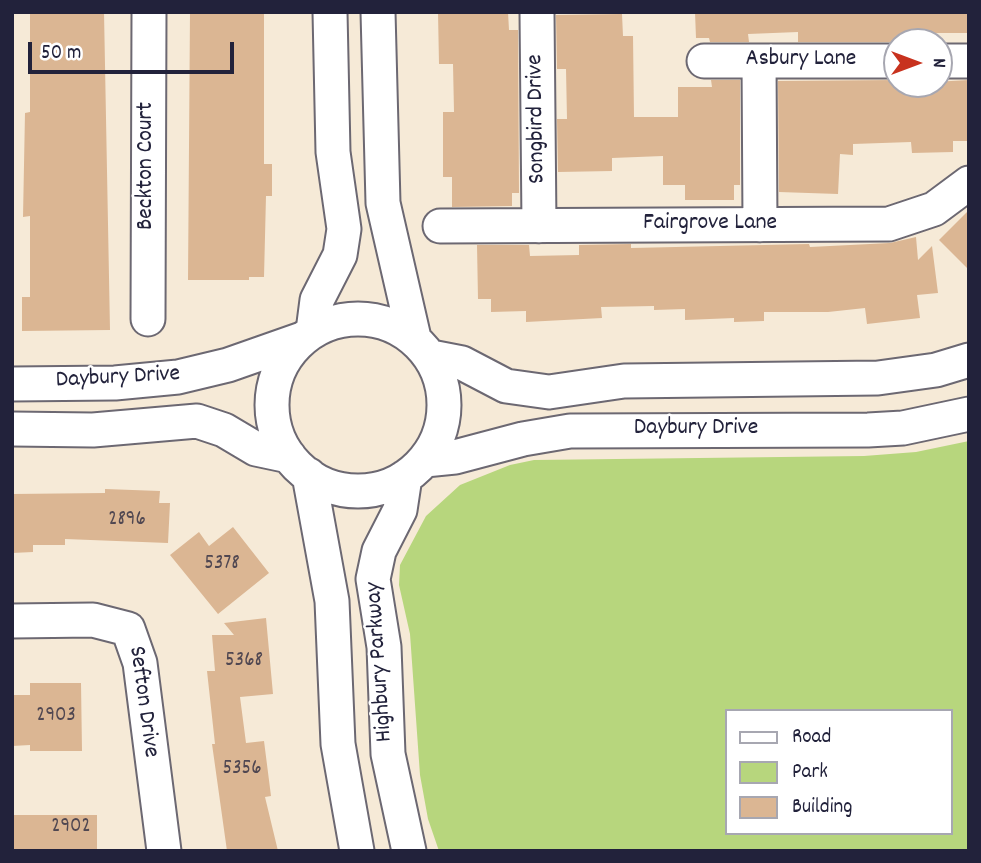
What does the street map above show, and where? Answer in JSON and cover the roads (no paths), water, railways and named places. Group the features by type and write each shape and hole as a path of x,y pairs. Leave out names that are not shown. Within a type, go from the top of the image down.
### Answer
{"street":[{"name":"Beckton Court","path":"148,319 149,12"},
{"path":"307,335 317,300 340,255 344,229 333,152 330,12"},
{"path":"378,12 383,203 422,347 442,382 444,409 439,436 415,468 387,486 347,491 299,466 277,433 272,408 275,383 285,359 307,335 333,322 354,318 375,320 395,326 422,347"},
{"name":"Songbird Drive","path":"537,12 539,226"},
{"name":"Asbury Lane","path":"704,61 883,61"},
{"path":"759,61 760,225"},
{"name":"Fairgrove Lane","path":"440,226 871,225 903,221 934,209 969,183"},
{"name":"Daybury Drive","path":"12,383 115,383 178,377 228,365 307,335"},
{"name":"Daybury Drive","path":"422,347 462,363 506,386 549,392 624,381 878,378 936,370 969,360"},
{"name":"Daybury Drive","path":"415,468 511,441 570,432 868,430 903,428 969,414"},
{"name":"Daybury Drive","path":"12,429 93,430 197,421 224,430 256,449 299,466"},
{"name":"Highbury Parkway","path":"299,466 332,601 338,744 357,851"},
{"name":"Highbury Parkway","path":"409,851 388,754 384,647 373,579 379,551 400,510 415,468"},
{"name":"Sefton Drive","path":"12,621 93,621 128,629 140,663 164,851"}]}
